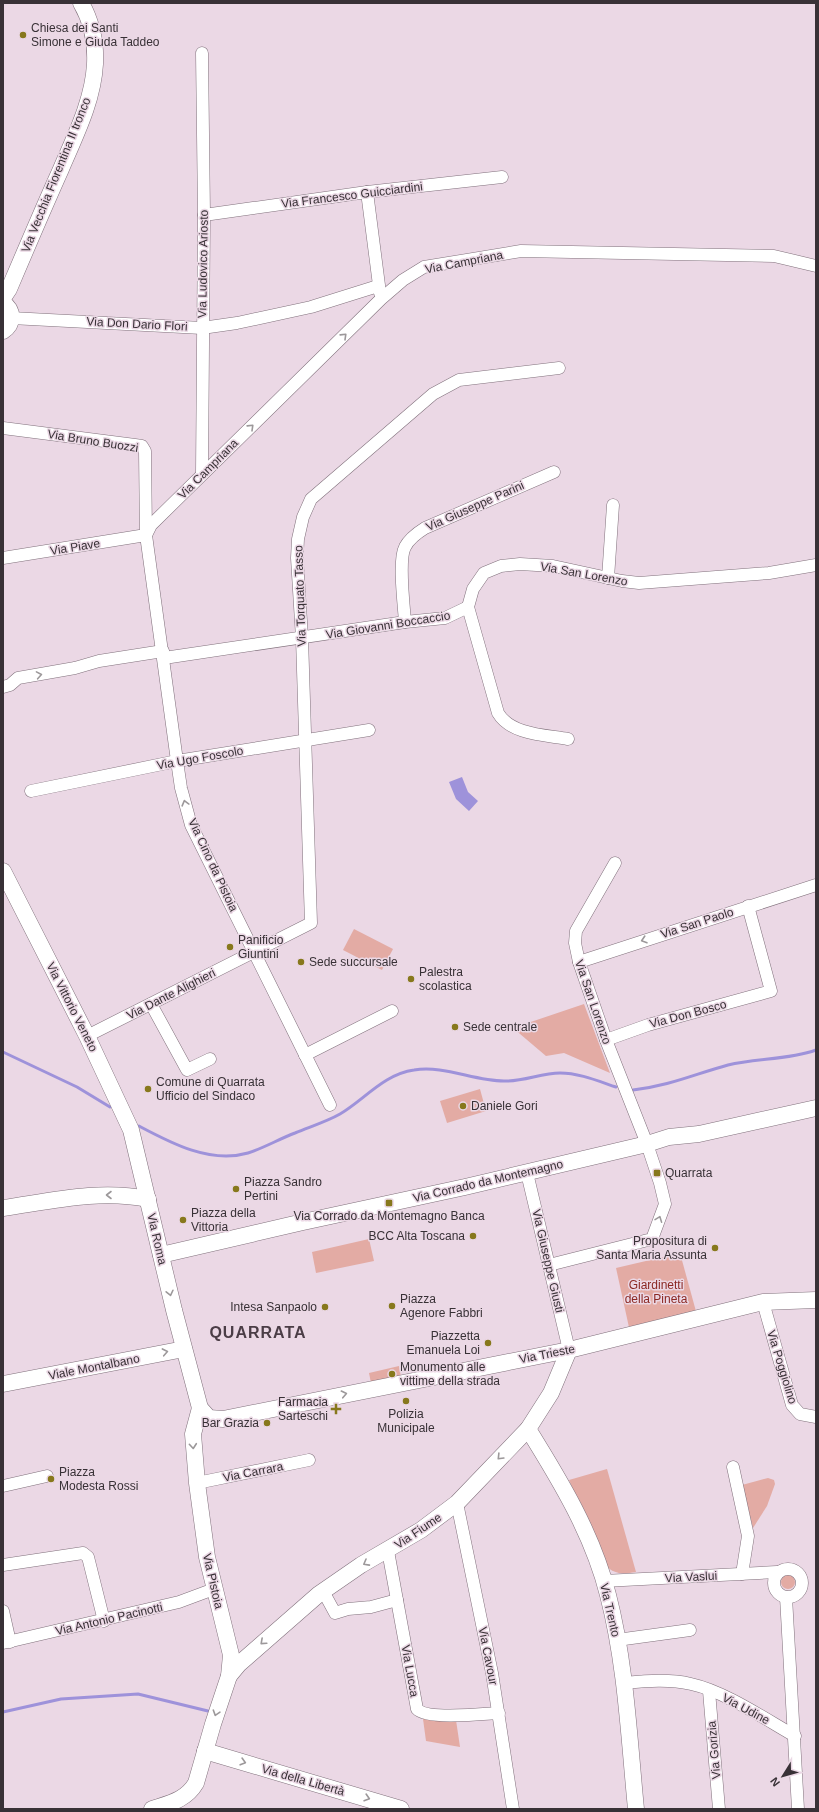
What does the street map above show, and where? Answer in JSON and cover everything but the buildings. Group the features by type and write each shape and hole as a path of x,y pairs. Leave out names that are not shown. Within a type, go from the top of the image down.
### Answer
{"street":[{"name":"Via Vecchia Fiorentina II tronco","path":"3,298 9,289 80,125 91,91 95,66 95,42 91,26 81,3"},
{"name":"Via Ludovico Ariosto","path":"202,53 204,215 202,474"},
{"name":"Via Francesco Guicciardini","path":"204,215 367,192 502,177"},
{"path":"367,192 378,286 382,298"},
{"name":"Via Campriana","path":"146,535 151,525 382,298 403,280 424,268 521,251 774,256 816,266"},
{"name":"Via Don Dario Flori","path":"7,324 202,328 237,324 311,307 378,286"},
{"path":"3,304 9,308 7,324"},
{"name":"Via Torquato Tasso","path":"255,952 311,923 298,539 303,517 311,499 433,394 451,383 468,378 559,368"},
{"name":"Via Bruno Buozzi","path":"3,428 142,446 146,457 146,535"},
{"name":"Via Giuseppe Parini","path":"405,622 402,559 404,548 413,536 425,528 554,472"},
{"path":"608,578 613,505"},
{"name":"Via Piave","path":"3,558 146,535"},
{"name":"Via Cino da Pistoia","path":"146,535 181,788 191,825 330,1105"},
{"name":"Via San Lorenzo","path":"468,607 473,589 478,579 484,573 501,566 520,564 553,566 639,583 769,573 816,565"},
{"path":"468,607 498,713 502,721 509,726 522,730 568,739"},
{"name":"Via Giovanni Boccaccio","path":"3,687 10,685 18,678 75,668 99,661 163,655 302,638 405,622 445,618 468,607"},
{"name":"Via Ugo Foscolo","path":"31,791 177,761 305,739 370,730"},
{"name":"Via San Lorenzo","path":"549,1265 652,1239 665,1204 647,1144 606,1040 579,962 575,943 576,931 615,863"},
{"path":"3,871 7,885"},
{"name":"Via Vittorio Veneto","path":"7,885 87,1036 131,1130"},
{"name":"Via San Paolo","path":"579,962 816,885"},
{"name":"Via Don Bosco","path":"606,1040 648,1025 771,992 748,906"},
{"name":"Via Dante Alighieri","path":"87,1036 255,952"},
{"path":"151,1004 187,1070 210,1059"},
{"path":"305,1055 392,1011"},
{"name":"Via Corrado da Montemagno","path":"161,1255 527,1172 647,1144 669,1137 699,1134 816,1108"},
{"name":"Via Roma","path":"131,1130 184,1349"},
{"name":"Via Giuseppe Giusti","path":"527,1172 569,1350"},
{"path":"3,1208 93,1195 121,1195 148,1199"},
{"name":"Via Trieste","path":"200,1408 209,1418 223,1419 569,1350 763,1302 816,1300"},
{"name":"Via Poggiolino","path":"763,1302 792,1406 800,1414 816,1417"},
{"path":"184,1349 200,1408"},
{"name":"Viale Montalbano","path":"3,1384 184,1349"},
{"name":"Via Fiume","path":"229,1676 239,1664 323,1591 361,1565 388,1551 422,1530 457,1503 528,1430 551,1393 569,1350"},
{"name":"Via Pistoia","path":"152,1809 185,1797 196,1783 229,1676 231,1655 227,1633 214,1589 207,1557 197,1483 193,1434 200,1408"},
{"name":"Via Trento","path":"528,1430 574,1506 588,1536 604,1581 617,1640 624,1684 636,1809"},
{"name":"Via Carrara","path":"197,1483 309,1460"},
{"path":"733,1466 748,1536 742,1574"},
{"path":"3,1486 47,1476"},
{"name":"Via Cavour","path":"457,1503 499,1713 513,1809"},
{"name":"Via Lucca","path":"388,1551 418,1712 454,1716 499,1713"},
{"path":"3,1565 83,1553 88,1556 104,1621"},
{"path":"785,1569 791,1569 801,1577 802,1582 798,1592 791,1597 786,1597 777,1592 774,1579 777,1572 785,1569"},
{"name":"Via Vaslui","path":"604,1581 777,1572"},
{"name":"Via Antonio Pacinotti","path":"6,1642 104,1621 179,1602 214,1589"},
{"path":"323,1591 335,1613 348,1609 372,1607 397,1600"},
{"path":"786,1597 798,1809"},
{"path":"3,1611 6,1642"},
{"path":"617,1640 690,1630"},
{"name":"Via Udine","path":"624,1684 660,1680 692,1684 709,1691 794,1736"},
{"name":"Via Gorizia","path":"709,1691 719,1809"},
{"name":"Via della Libertà","path":"205,1751 401,1809"}],"green space":[{"path":"354,929 393,949 382,970 343,950"},
{"path":"584,1004 610,1073 564,1053 546,1056 513,1028"},
{"name":"Daniele Gori","path":"480,1089 486,1111 447,1123 440,1101"},
{"path":"369,1239 374,1261 316,1273 312,1252"},
{"name":"Giardinetti della Pineta","path":"680,1253 697,1315 630,1332 616,1268"},
{"path":"399,1366 401,1377 371,1383 369,1373"},
{"path":"607,1469 636,1572 619,1573 612,1571 605,1565 569,1480"},
{"path":"768,1478 774,1480 775,1484 767,1506 753,1528 742,1485"},
{"path":"785,1575 791,1575 795,1579 795,1585 791,1589 785,1589 781,1585 781,1579"},
{"path":"423,1719 456,1720 460,1747 426,1741"}],"shaded area":[{"path":"462,777 468,792 478,801 469,811 456,799 449,782"}],"waterway":[{"path":"633,1090 670,1083 728,1065 795,1056 816,1050"},
{"path":"3,1052 77,1087 110,1107"},
{"path":"139,1126 164,1139 191,1150 219,1156 234,1156 254,1151 289,1135 335,1117 384,1082 403,1072 414,1070 425,1069 448,1071 482,1079 504,1081 518,1080 553,1073 567,1073 616,1087"},
{"path":"3,1712 61,1699 138,1694 208,1711"}],"place":[{"name":"Chiesa dei Santi Simone e Giuda Taddeo","path":"23,35"},
{"name":"Panificio Giuntini","path":"230,947"},
{"name":"Sede succursale","path":"301,962"},
{"name":"Palestra scolastica","path":"411,979"},
{"name":"Sede centrale","path":"455,1027"},
{"name":"Comune di Quarrata Ufficio del Sindaco","path":"148,1089"},
{"name":"Daniele Gori","path":"463,1106"},
{"name":"Quarrata","path":"657,1173"},
{"name":"Piazza Sandro Pertini","path":"236,1189"},
{"name":"Via Corrado da Montemagno Banca","path":"389,1203"},
{"name":"Piazza della Vittoria","path":"183,1220"},
{"name":"BCC Alta Toscana","path":"473,1236"},
{"name":"Propositura di Santa Maria Assunta","path":"715,1248"},
{"name":"Piazza Agenore Fabbri","path":"392,1306"},
{"name":"Intesa Sanpaolo","path":"325,1307"},
{"name":"Piazzetta Emanuela Loi","path":"488,1343"},
{"name":"Monumento alle vittime della strada","path":"392,1374"},
{"name":"Polizia Municipale","path":"406,1401"},
{"name":"Farmacia Sarteschi","path":"336,1409"},
{"name":"Bar Grazia","path":"267,1423"},
{"name":"Piazza Modesta Rossi","path":"51,1479"}],"district":[{"name":"QUARRATA","path":"258,1332"}]}
